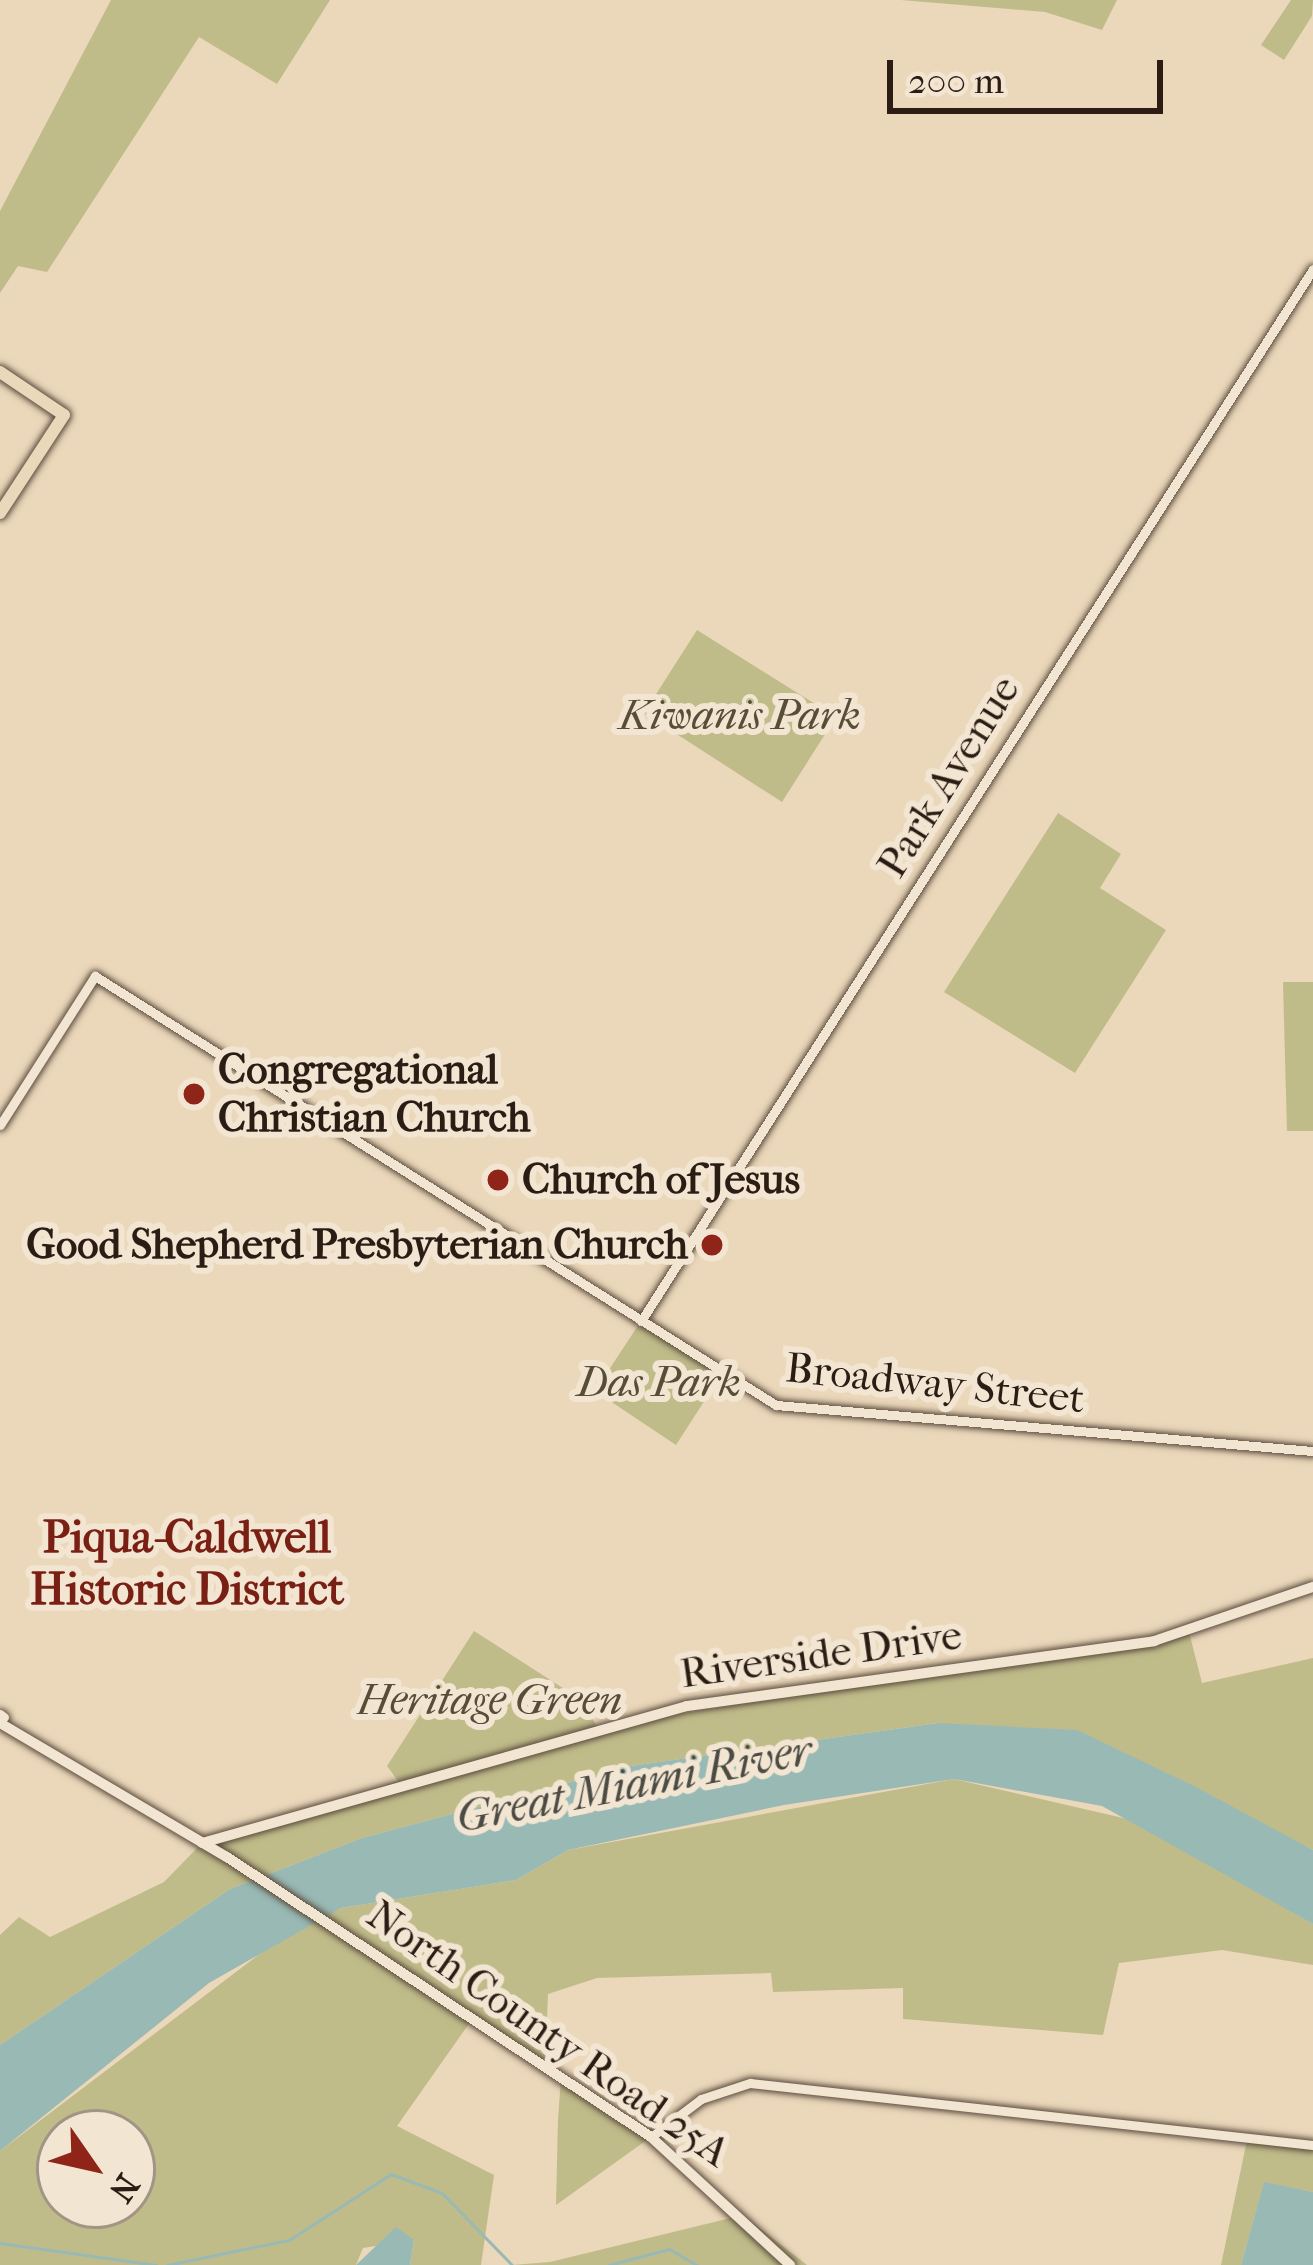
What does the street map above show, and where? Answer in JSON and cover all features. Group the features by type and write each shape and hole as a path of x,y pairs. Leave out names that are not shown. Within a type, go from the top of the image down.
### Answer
{"main road":[{"path":"0,372 64,415 0,513"},
{"name":"Riverside Drive","path":"202,1843 687,1706 1154,1640 1313,1587"},
{"name":"North County Road 25A","path":"1,1718 226,1856 651,2137 786,2260"}],"street":[{"name":"Park Avenue","path":"641,1321 1313,268"},
{"name":"Broadway Street","path":"0,1125 95,976 641,1321 798,1411 1313,1451"},
{"path":"651,2137 700,2099 751,2083 1313,2145"}],"green space":[{"path":"111,0 330,0 277,84 199,37 47,272 18,266 0,293 0,211"},
{"path":"901,0 1117,0 1102,30 1045,12"},
{"path":"1291,0 1313,0 1312,16 1284,60 1261,45"},
{"name":"Kiwanis Park","path":"697,630 836,717 782,802 644,713"},
{"path":"1058,813 1121,854 1100,888 1166,930 1075,1073 944,992"},
{"path":"1283,982 1313,982 1313,1131 1287,1131"},
{"name":"Das Park","path":"641,1321 723,1372 676,1445 595,1391"},
{"name":"Heritage Green","path":"474,1631 583,1701 597,1727 1189,1632 1202,1683 1313,1658 1313,1850 1157,1772 938,1723 631,1766 362,1838 230,1889 0,2045 0,1935 19,1917 50,1937 164,1882 202,1843 398,1781 387,1766"},
{"path":"954,1779 1136,1821 1313,1924 1313,1965 1222,1950 1119,1963 1103,2035 903,2019 903,1988 773,1992 771,1973 597,1978 548,1994 545,2066 473,2018 397,2126 494,2175 481,2265 410,2265 414,2240 363,2248 356,2265 0,2265 0,2151 36,2124 36,2229 156,2229 156,2109 55,2109 286,1934 341,1908 516,1880 568,1850"},
{"path":"561,2077 651,2137 556,2205 558,2120"},
{"path":"1248,2135 1313,2145 1313,2192 1264,2183 1241,2265 1221,2265"},
{"path":"743,2215 807,2265 512,2265 550,2262"}],"water":[{"name":"Great Miami River","path":"938,1723 1077,1730 1313,1850 1313,1924 1102,1806 954,1779 784,1805 568,1850 516,1880 341,1908 209,1983 52,2109 36,2109 36,2122 0,2151 0,2045 230,1889 362,1838 631,1766"},
{"path":"1264,2182 1313,2192 1313,2265 1241,2265"},
{"path":"396,2227 414,2240 410,2265 356,2265"}],"waterway":[{"path":"167,2265 289,2240 391,2174 442,2193 512,2265"},
{"path":"0,2243 156,2265"},
{"path":"609,2265 669,2249 697,2265"}],"place":[{"name":"Congregational Christian Church","path":"194,1094"},
{"name":"Church of Jesus","path":"498,1180"},
{"name":"Good Shepherd Presbyterian Church","path":"712,1245"}],"district":[{"name":"Piqua-Caldwell Historic District","path":"187,1564"}]}
